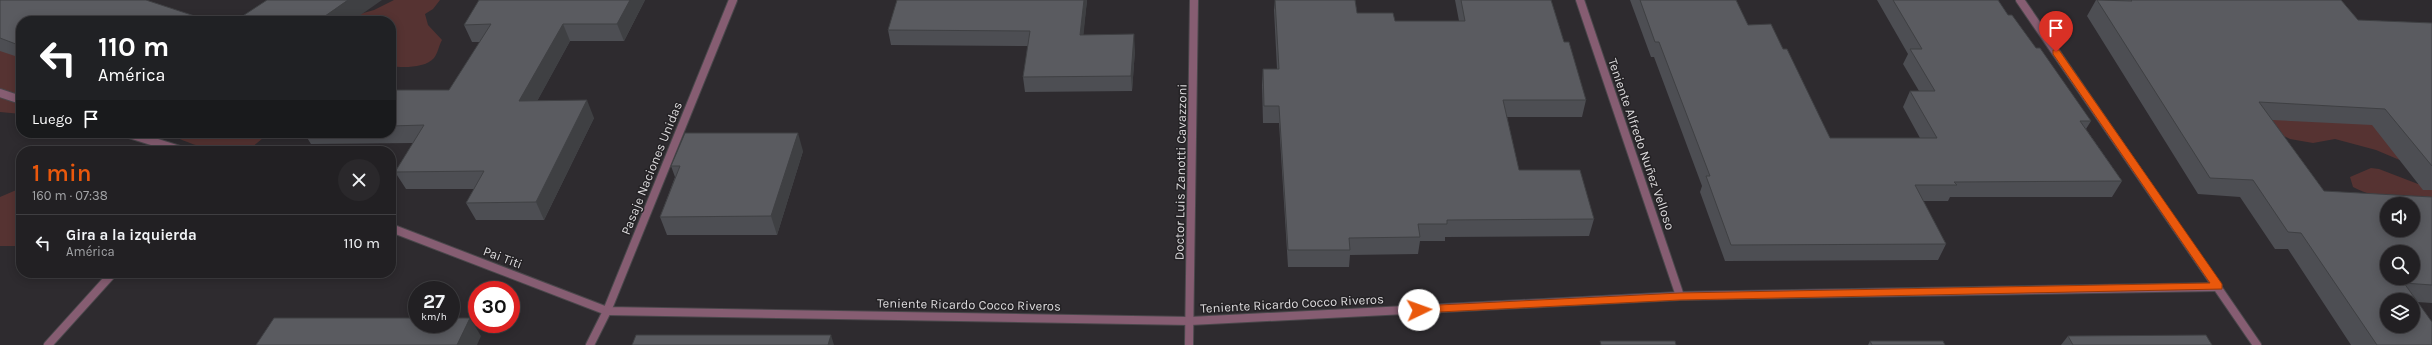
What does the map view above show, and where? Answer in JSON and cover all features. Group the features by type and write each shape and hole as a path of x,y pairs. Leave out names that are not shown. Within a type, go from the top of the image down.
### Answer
{"street":[{"name":"Pasaje Naciones Unidas","path":"590,345 607,310 733,0"},
{"name":"Doctor Luis Zanotti Cavazzoni","path":"1189,345 1194,0"},
{"name":"Teniente Alfredo Nuñez Velloso","path":"1580,0 1680,296"},
{"path":"2020,0 2257,345"},
{"path":"0,93 16,98"},
{"path":"142,138 167,146"},
{"name":"Pai Titi","path":"396,230 607,310"},
{"path":"48,345 108,278"},
{"name":"Teniente Ricardo Cocco Riveros","path":"607,310 1190,321 1680,296 2218,287"}],"shaded area":[{"path":"394,0 440,0 433,9 425,14 428,25 442,40 434,58 425,64 396,66 396,16 353,16 374,10"},
{"path":"0,50 16,51 16,114 0,112"},
{"path":"2273,114 2372,114 2402,161 2376,150 2335,139 2313,143 2290,139 2282,135 2270,124"},
{"path":"177,138 263,138 253,146 199,146"},
{"path":"2371,168 2379,169 2418,184 2424,183 2432,174 2432,210 2420,206 2420,197 2382,197 2362,191 2353,187 2350,177"},
{"path":"16,190 16,246 0,246 0,197"}],"building":[{"path":"0,0 146,0 195,16 16,16 16,44 0,38"},
{"path":"267,0 348,0 325,16 243,16"},
{"path":"479,0 630,0 617,24 563,24 519,101 587,100 536,202 466,203 484,171 396,172 424,125 396,126 396,90 449,90 491,24 464,25"},
{"path":"897,0 1084,0 1080,35 1134,34 1131,76 1023,77 1030,31 888,30"},
{"path":"1275,0 1355,0 1357,13 1393,13 1395,21 1465,21 1461,0 1551,0 1564,42 1569,42 1586,100 1503,100 1519,170 1580,170 1594,219 1447,220 1447,224 1418,224 1420,237 1349,238 1350,250 1288,250 1279,106 1264,106 1263,69 1279,69"},
{"path":"1640,0 1736,0 1748,25 1771,24 1783,49 1787,49 1830,138 1937,138 1910,91 1935,91 1910,49 1922,49 1893,0 1998,0 2008,15 2012,15 2036,48 2040,48 2091,121 2080,121 2122,181 1954,182 1957,185 1915,185 1946,244 1731,245 1706,176 1710,176 1659,42 1655,42"},
{"path":"2097,0 2341,0 2358,20 2432,23 2432,166 2385,109 2259,102 2324,191 2432,197 2432,285 2420,284 2420,245 2380,245 2380,285 2405,285 2411,293 2380,293 2380,333 2420,333 2420,305 2432,322 2432,345 2377,345 2301,233 2288,232 2253,180 2210,178"},
{"path":"685,133 798,133 771,216 660,217 680,166 671,166"},
{"path":"274,318 408,318 408,333 460,333 460,318 468,318 468,322 457,345 256,345"},
{"path":"636,335 831,335 828,345 632,345"},
{"path":"2206,335 2212,345 2073,345 2068,336"},
{"path":"1600,341 1675,341 1676,345 1601,345"},
{"path":"1870,341 1943,341 1945,345 1872,345"}],"route":[{"path":"1419,310 1680,296 2218,287 2056,52"}]}
